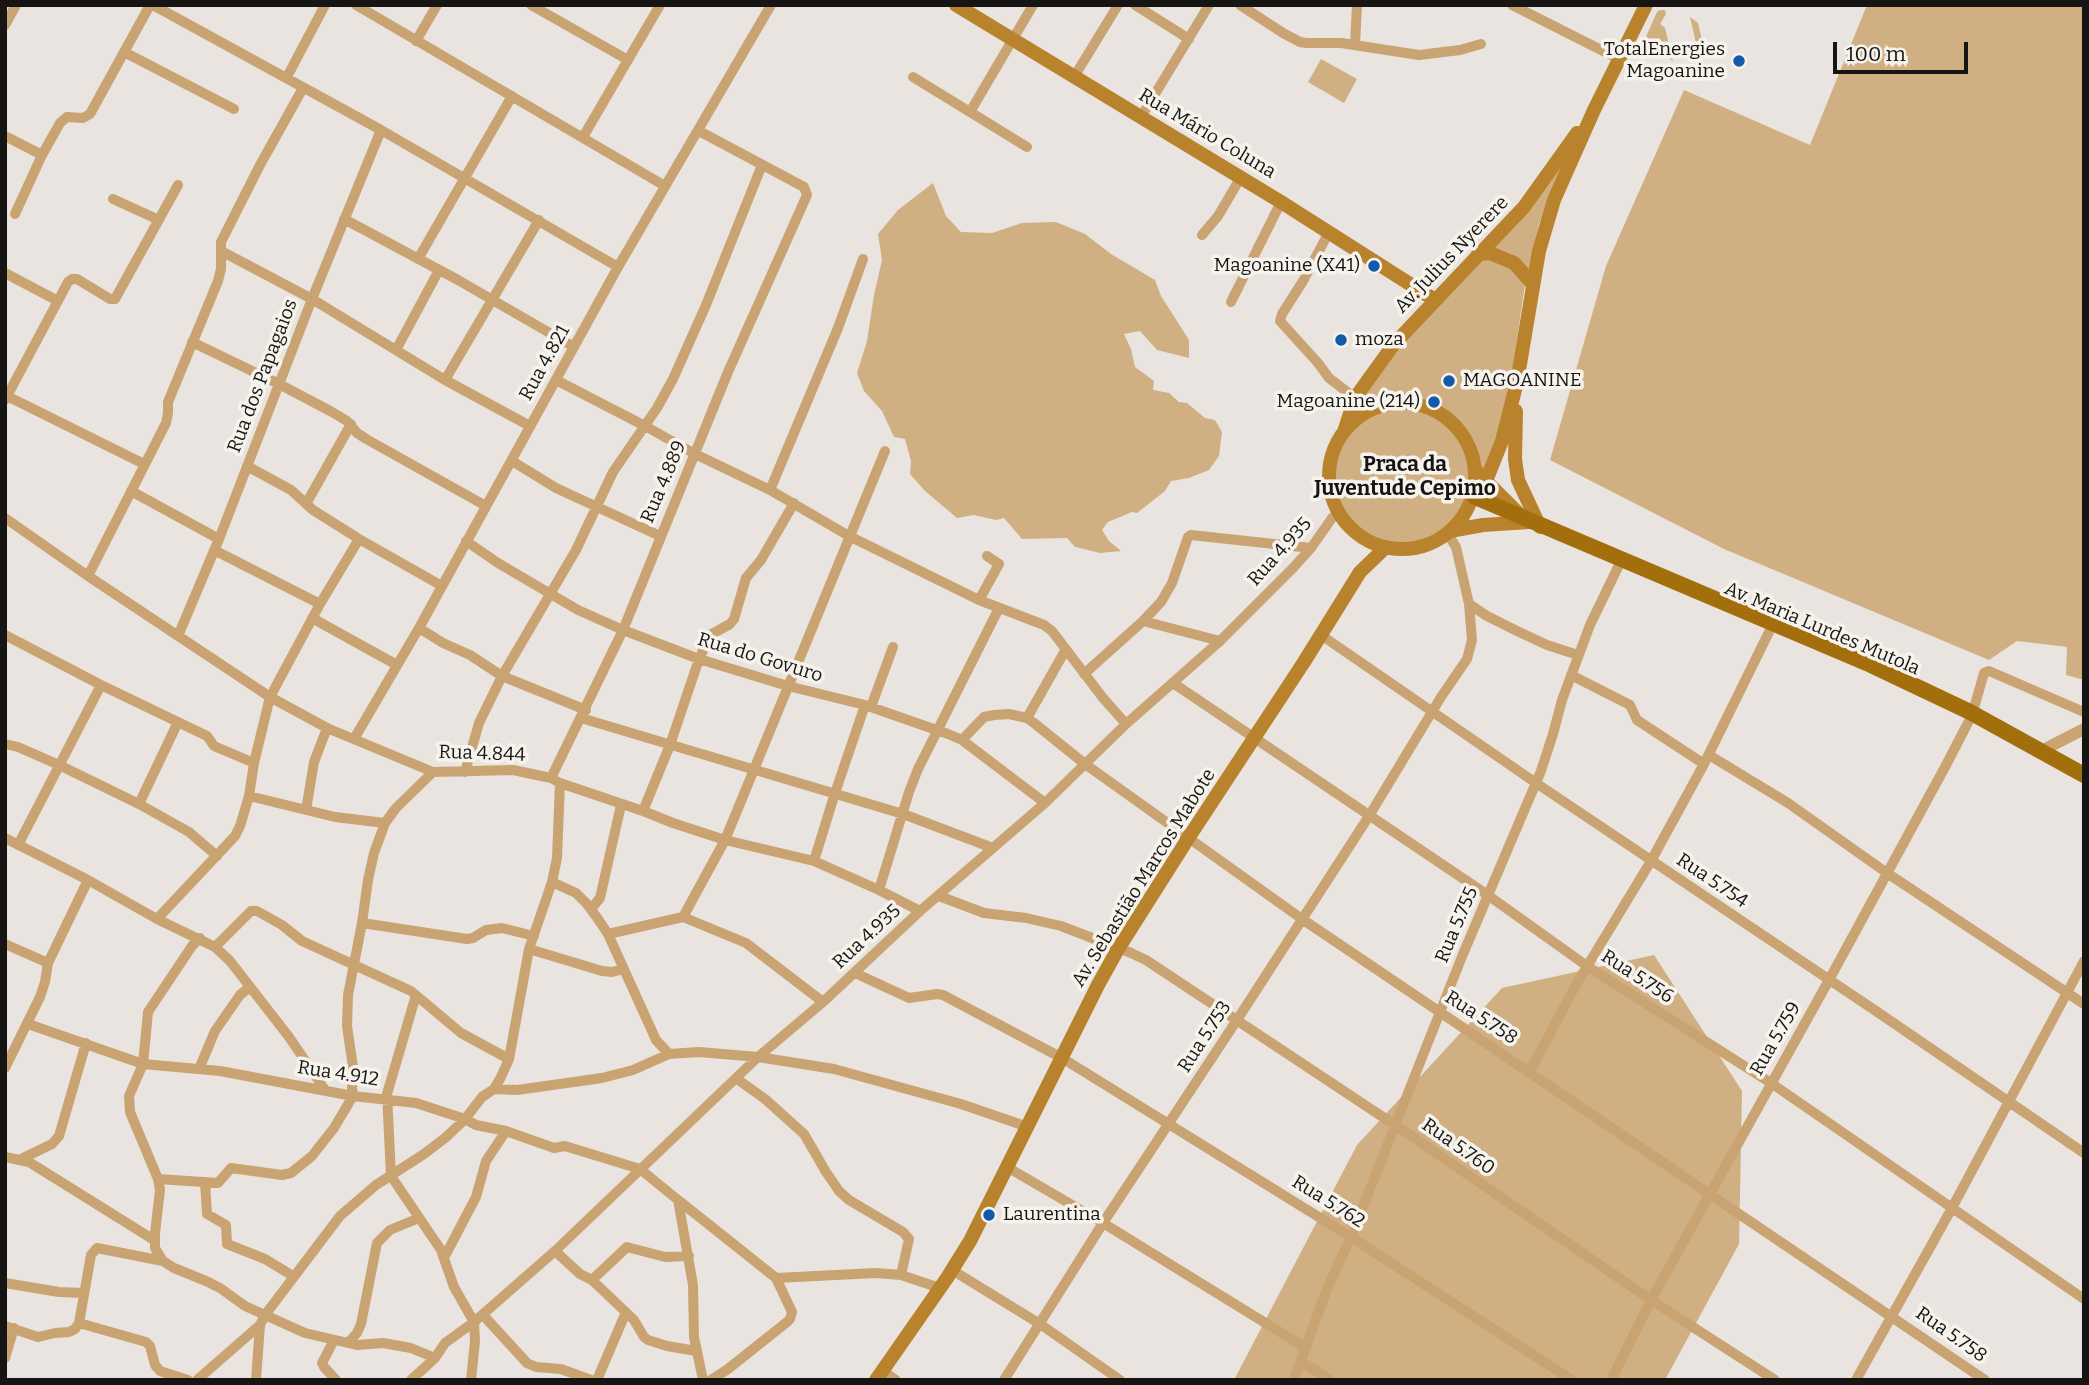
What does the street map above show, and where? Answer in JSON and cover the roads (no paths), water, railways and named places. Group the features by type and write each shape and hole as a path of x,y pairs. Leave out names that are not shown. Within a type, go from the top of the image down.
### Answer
{"main road":[{"name":"Rua Mário Coluna","path":"956,5 1281,201 1432,298"},
{"name":"Av. Julius Nyerere","path":"1473,500 1486,481 1502,441 1518,376 1539,251 1554,200 1594,110 1646,5"},
{"name":"Av. Julius Nyerere","path":"1341,435 1355,398 1394,344 1432,298 1524,207 1594,110"},
{"path":"1478,254 1490,253 1514,263 1533,284"},
{"path":"1518,376 1515,463 1534,524"},
{"path":"1402,402 1438,412 1452,422 1472,453 1475,470 1473,500 1458,523 1448,532 1433,542 1418,547 1386,547 1357,533 1339,513 1331,496 1328,477 1331,458 1341,435 1367,411 1384,404 1402,402"},
{"path":"1475,470 1534,524"},
{"path":"1473,500 1871,665 1970,712 2084,776"},
{"path":"1448,532 1483,525 1534,524"},
{"name":"Av. Maria Lurdes Mutola","path":"1534,524 1972,715 2084,776"},
{"name":"Av. Sebastião Marcos Mabote","path":"1357,533 1360,572"},
{"name":"Av. Sebastião Marcos Mabote","path":"879,1376 953,1270 1118,949 1360,572 1386,547"}],"street":[{"path":"5,25 16,5"},
{"path":"287,77 325,5"},
{"path":"356,5 665,186"},
{"path":"416,41 437,5"},
{"path":"583,137 660,5"},
{"name":"Rua 4.821","path":"354,739 419,628 618,267 771,5"},
{"path":"970,112 1033,5"},
{"path":"1074,77 1118,5"},
{"path":"1135,5 1189,39"},
{"path":"1141,117 1209,5"},
{"path":"1240,5 1300,42 1355,45 1419,55 1460,50 1481,44"},
{"path":"1355,45 1357,5"},
{"path":"1512,5 1619,59"},
{"path":"15,214 42,155 64,118 83,118 90,114 124,52 157,6 381,130 618,267"},
{"path":"536,6 628,60"},
{"path":"124,52 234,108"},
{"path":"913,77 1027,147"},
{"path":"88,576 168,418 168,402 218,281 223,252 221,242 303,88"},
{"path":"418,259 512,96"},
{"name":"Rua dos Papagaios","path":"178,636 381,130"},
{"path":"465,772 479,723 502,676 576,550 613,472 673,379 762,165 699,131"},
{"path":"5,136 42,155"},
{"name":"Rua 4.889","path":"556,780 623,630 728,372 805,198 807,192 804,187 762,165"},
{"path":"1202,235 1218,216 1241,177"},
{"path":"144,464 6,398 10,382 68,282 76,279 110,299 115,299 178,184"},
{"path":"113,199 159,220"},
{"path":"1231,302 1281,201"},
{"path":"344,219 574,347"},
{"path":"445,380 539,220"},
{"path":"1329,232 1280,321 1329,378 1355,398"},
{"path":"223,252 312,299 445,380 530,426"},
{"path":"770,489 838,328 863,259"},
{"path":"396,350 439,270"},
{"path":"5,273 58,301"},
{"path":"192,342 279,384 351,424 357,433 368,440 486,506"},
{"path":"556,380 695,454 770,489 849,536 979,600 1044,625 1052,631 1126,724"},
{"path":"306,504 351,424"},
{"path":"683,917 725,840 885,451"},
{"path":"512,461 556,488 660,536"},
{"path":"247,466 291,490 306,504 359,539 442,586"},
{"path":"131,491 219,539"},
{"path":"643,811 710,635 725,628 734,619 746,578 761,560 794,503"},
{"name":"Rua 4.935","path":"411,1380 435,1358 445,1343 479,1319 555,1251 758,1057 1045,803 1126,724 1220,641 1311,548 1332,518 1339,513"},
{"name":"Rua 4.844","path":"5,517 88,576 270,697 327,729 433,772 513,770 556,780 725,840 814,861 920,911"},
{"name":"Rua 5.753","path":"1004,1380 1103,1223 1303,919 1467,659 1471,649 1472,631 1469,604 1456,547 1448,532"},
{"path":"1084,674 1161,602 1172,583 1191,535 1311,548"},
{"path":"157,919 235,836 249,796 270,697 312,618 359,539"},
{"name":"Rua do Govuro","path":"466,541 578,611 623,630 699,659 788,686 868,706 962,740 1045,803"},
{"path":"214,550 320,604"},
{"path":"979,600 999,564 987,556"},
{"name":"Rua 5.755","path":"1294,1380 1327,1289 1463,954 1548,754 1562,699 1578,654 1620,563"},
{"path":"1469,604 1487,616 1547,645 1578,654"},
{"path":"879,890 913,780 999,608"},
{"path":"312,618 397,665"},
{"path":"1143,621 1220,641"},
{"path":"419,628 470,655 502,676 584,714 670,745 902,814 993,848"},
{"path":"1530,1071 1587,966 1651,861 1707,759 1771,628"},
{"path":"5,635 207,736 214,746 254,763"},
{"name":"Rua 5.754","path":"1321,635 2084,1153"},
{"path":"814,861 835,793 893,647"},
{"path":"962,740 984,717 1009,714 1027,718 1066,649"},
{"name":"Rua 5.759","path":"1611,1380 1651,1300 1829,981 1972,715 1986,671 2084,712"},
{"path":"1571,675 1630,705 1637,720 1788,803 1887,873 2084,1004"},
{"name":"Rua 5.756","path":"1173,683 1489,895 1587,966 1771,1083 2084,1299"},
{"path":"18,845 101,685"},
{"name":"Rua 5.758","path":"1027,718 1085,764 1303,919 1985,1380"},
{"path":"139,804 178,722"},
{"path":"306,810 314,762 327,729"},
{"path":"2039,752 2084,729"},
{"path":"5,744 59,765 139,804 188,832 217,856"},
{"path":"158,1179 218,1183 231,1168 282,1175 291,1173 312,1156 334,1128 353,1096 353,1067 347,1026 348,995 374,853 386,823 396,808 433,772"},
{"path":"197,1380 262,1320 340,1216 376,1185 424,1154 465,1119 482,1097 494,1088 509,1059 529,949 552,882 557,858 556,780"},
{"path":"249,796 335,817 386,823"},
{"path":"592,909 600,898 621,805"},
{"path":"5,838 215,947 230,961 289,1037 325,1090"},
{"path":"7,1060 28,1024 45,982 48,963 88,880"},
{"path":"552,882 576,893 592,909 608,934 656,1040 669,1054"},
{"name":"Rua 5.760","path":"939,896 984,913 1061,926 1146,960 1395,1125 1651,1300 1775,1380"},
{"path":"215,947 251,911 257,911 282,925 302,941 379,975 416,995 461,1033 509,1059"},
{"path":"608,934 683,917 746,943 822,1002"},
{"path":"362,923 467,939 486,930 502,928 534,936"},
{"path":"163,1261 155,1248 160,1190 158,1179 130,1112 129,1096 143,1063 148,1012 200,938"},
{"path":"5,944 48,963"},
{"path":"529,949 602,971 622,969"},
{"path":"1856,1380 1952,1208 2084,961"},
{"name":"Rua 5.762","path":"855,973 909,998 943,995 1062,1058 1350,1237 1572,1380"},
{"path":"199,1069 215,1031 240,995 250,987"},
{"path":"416,995 387,1094 391,1176 441,1250 454,1287 479,1319 527,1363 536,1367 561,1369 590,1380"},
{"name":"Rua 4.912","path":"28,1024 143,1063 242,1074 353,1096 416,1104 476,1125 506,1130 554,1148 565,1146 640,1169"},
{"path":"21,1159 52,1144 59,1136 86,1043"},
{"path":"494,1088 517,1090 602,1079 633,1070 669,1054 699,1052 758,1057 834,1069 961,1104 1028,1127"},
{"path":"737,1079 765,1099 804,1134 839,1191 849,1200 903,1232 909,1239 901,1275"},
{"path":"444,1258 476,1197 486,1161 506,1130"},
{"path":"5,1157 21,1159 53,1176 155,1240"},
{"path":"1007,1167 1306,1348"},
{"path":"640,1169 776,1278 790,1306 790,1319 711,1380"},
{"path":"205,1182 206,1214 226,1225 227,1244 265,1259 293,1276"},
{"path":"678,1200 689,1256 693,1285 694,1337 703,1380"},
{"path":"348,1343 361,1324 377,1243 390,1230 419,1218"},
{"path":"592,1280 629,1247 665,1257 689,1256"},
{"path":"5,1358 10,1327 38,1337 75,1329 79,1323 92,1252 97,1248 163,1261 220,1288 262,1320 348,1343 398,1345 435,1358"},
{"path":"555,1251 580,1274 592,1280 626,1312 648,1340 696,1351"},
{"path":"953,1270 1040,1324 1120,1380"},
{"path":"776,1278 876,1273 901,1275 940,1288"},
{"path":"5,1283 59,1292 84,1293"},
{"path":"597,1380 626,1312"},
{"path":"471,1380 479,1319"},
{"path":"256,1380 262,1320"},
{"path":"79,1323 146,1342 160,1371 188,1380"},
{"path":"334,1340 322,1363 336,1380"},
{"path":"1301,1361 1330,1380"},
{"path":"879,1376 896,1380"}],"place":[{"name":"TotalEnergies Magoanine","path":"1739,61"},
{"name":"Magoanine (X41)","path":"1374,266"},
{"name":"moza","path":"1341,340"},
{"name":"MAGOANINE","path":"1449,381"},
{"name":"Magoanine (214)","path":"1434,402"},
{"name":"Laurentina","path":"989,1215"}],"district":[{"name":"Praca da Juventude Cepimo","path":"1405,477"}]}
